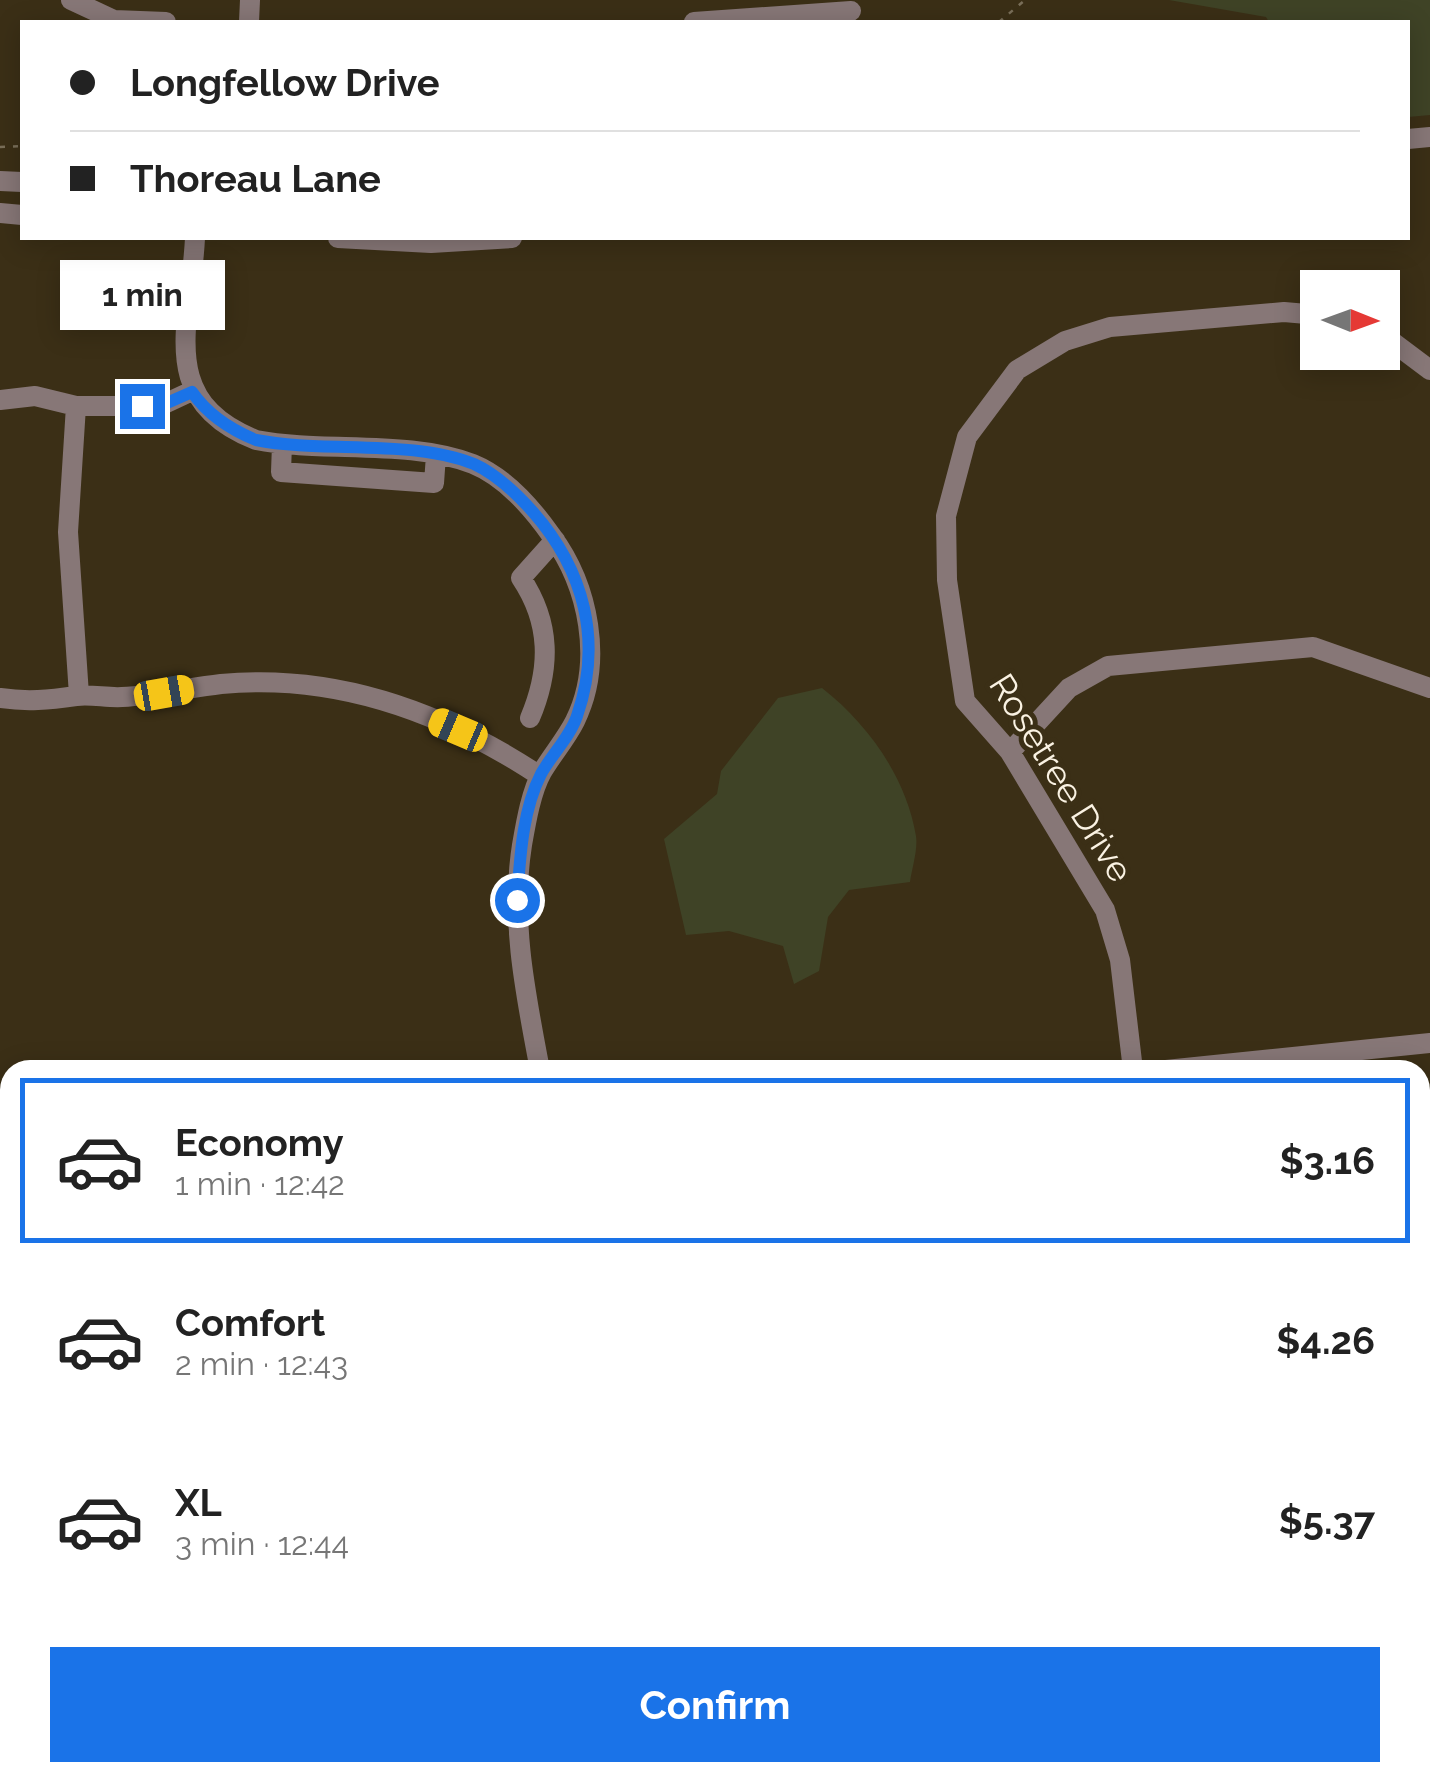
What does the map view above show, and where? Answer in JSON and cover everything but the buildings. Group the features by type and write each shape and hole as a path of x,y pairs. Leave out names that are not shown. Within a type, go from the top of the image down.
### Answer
{"street":[{"path":"71,0 114,20"},
{"path":"722,20 850,11"},
{"path":"194,240 186,372 192,392 203,408 234,431 282,444 436,455 474,464 500,480 555,540 584,599 590,662 576,718 540,776 525,828 517,900 528,1024 526,1060"},
{"path":"367,240 472,240"},
{"name":"Rosetree Drive","path":"1131,1060 1120,960 1105,910 1010,752 965,701 947,580 946,516 968,437 1017,370 1066,341 1110,327 1300,313"},
{"path":"1400,348 1430,370"},
{"path":"0,400 35,396 76,406 160,406 192,392"},
{"path":"76,406 68,532 78,696"},
{"path":"282,444 280,472 434,483 436,455"},
{"path":"530,718 540,691 546,652 542,617 521,578 555,540"},
{"path":"1010,752 1069,688 1108,666 1313,648 1430,688"},
{"path":"0,698 28,702 78,696 118,697 271,682 339,688 397,703 481,741 540,776"},
{"path":"528,1024 537,1060"},
{"path":"1264,1060 1430,1043"}],"path":[{"path":"1001,20 1026,0"}],"green space":[{"path":"1169,0 1430,0 1430,115 1410,117 1410,20 1266,17"},
{"path":"822,688 855,718 894,773 911,814 916,847 910,882 849,890 828,917 819,971 794,984 783,946 729,931 686,935 664,839 717,794 721,771 778,698"}],"route":[{"path":"142,406 160,406 192,392 203,408 234,431 256,440 434,454 474,464 522,499 543,524 566,555 584,599 590,662 576,718 540,776 525,828 517,900"}]}
